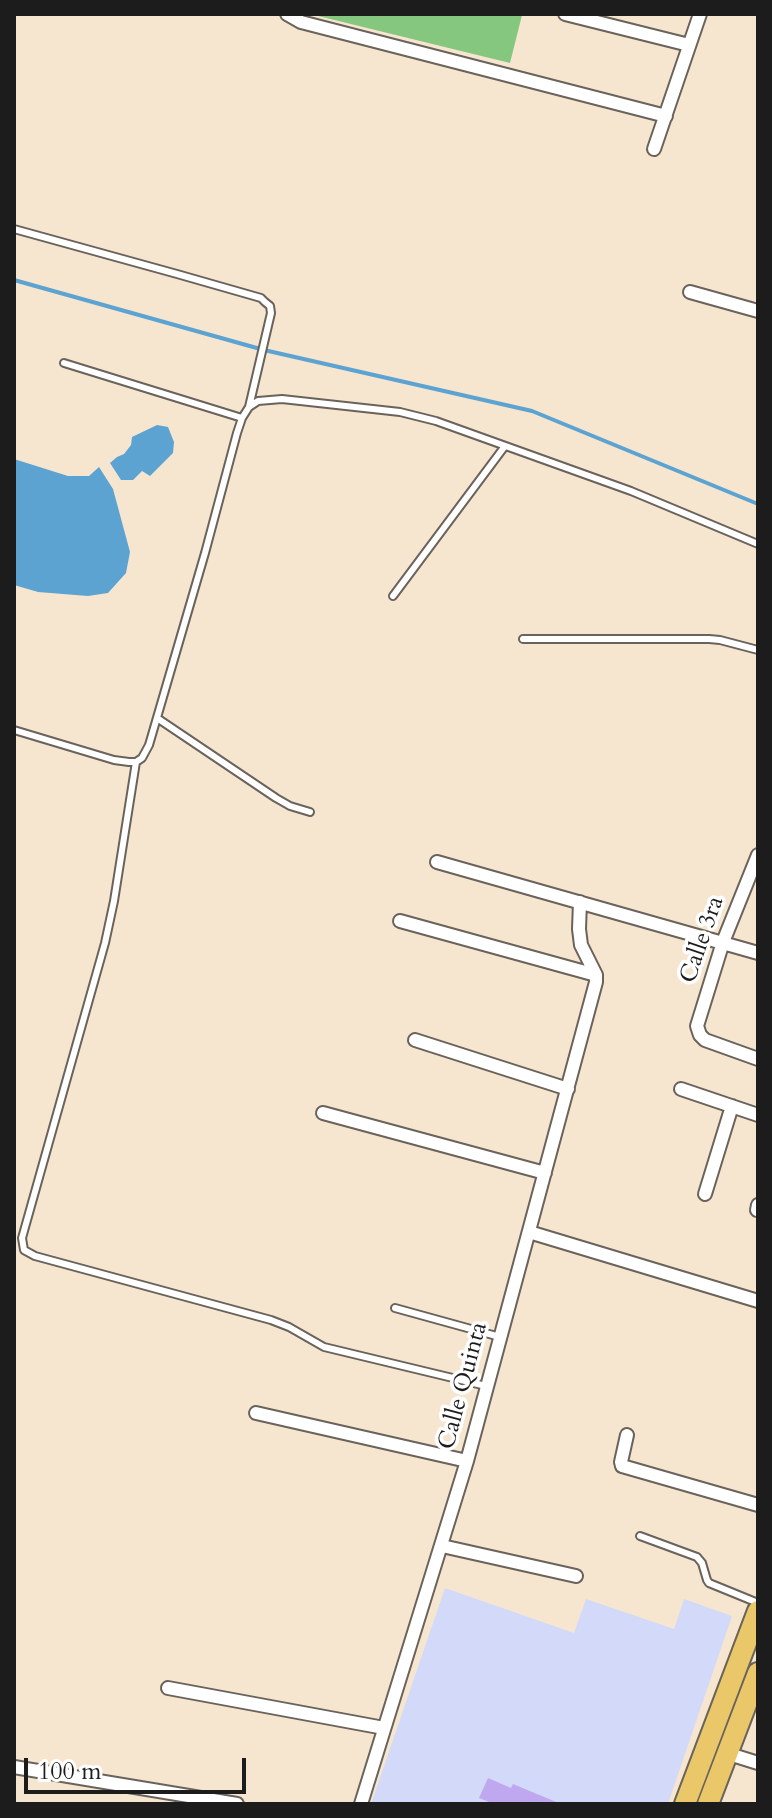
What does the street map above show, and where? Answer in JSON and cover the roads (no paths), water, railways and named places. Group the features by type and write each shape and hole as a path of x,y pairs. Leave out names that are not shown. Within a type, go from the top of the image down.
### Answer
{"main road":[{"path":"685,1804 758,1611"},
{"path":"708,1804 758,1673"}],"street":[{"path":"287,14 301,22 666,116"},
{"path":"565,14 689,45"},
{"path":"654,149 700,14"},
{"path":"690,292 758,311"},
{"name":"Calle 3ra","path":"758,855 723,942 697,1026 705,1040 758,1059"},
{"path":"437,862 758,953"},
{"path":"580,902 581,945 596,975"},
{"path":"400,921 596,975"},
{"name":"Calle Quinta","path":"361,1804 467,1461 596,975"},
{"path":"415,1040 568,1089"},
{"path":"681,1089 758,1115"},
{"path":"705,1194 732,1106"},
{"path":"323,1113 545,1173"},
{"path":"529,1232 758,1301"},
{"path":"256,1413 467,1461"},
{"path":"627,1435 622,1466 758,1505"},
{"path":"442,1546 576,1576"},
{"path":"168,1688 384,1728"},
{"path":"726,1753 758,1763"},
{"path":"14,1767 237,1804"}],"lane":[{"path":"14,229 261,298 270,306 271,313 249,407 242,418 146,752 136,762 114,760 14,730"},
{"path":"64,363 242,418"},
{"path":"249,407 258,401 282,399 400,412 436,421 631,491 758,544"},
{"path":"393,596 505,446"},
{"path":"523,639 709,639 758,650"},
{"path":"157,718 276,798 310,812"},
{"path":"136,762 105,943 22,1238 24,1250 35,1256 271,1320 324,1347 486,1386"},
{"path":"395,1308 500,1337"},
{"path":"640,1536 697,1557 709,1583 758,1603"}],"water":[{"path":"157,425 168,427 174,442 173,453 150,476 142,471 133,480 121,480 110,463 124,454 131,445 132,437"},
{"path":"14,459 68,476 89,476 99,467 113,489 130,552 126,573 108,593 88,596 38,592 14,585"}],"waterway":[{"path":"14,280 264,350 532,411 758,504"}]}
